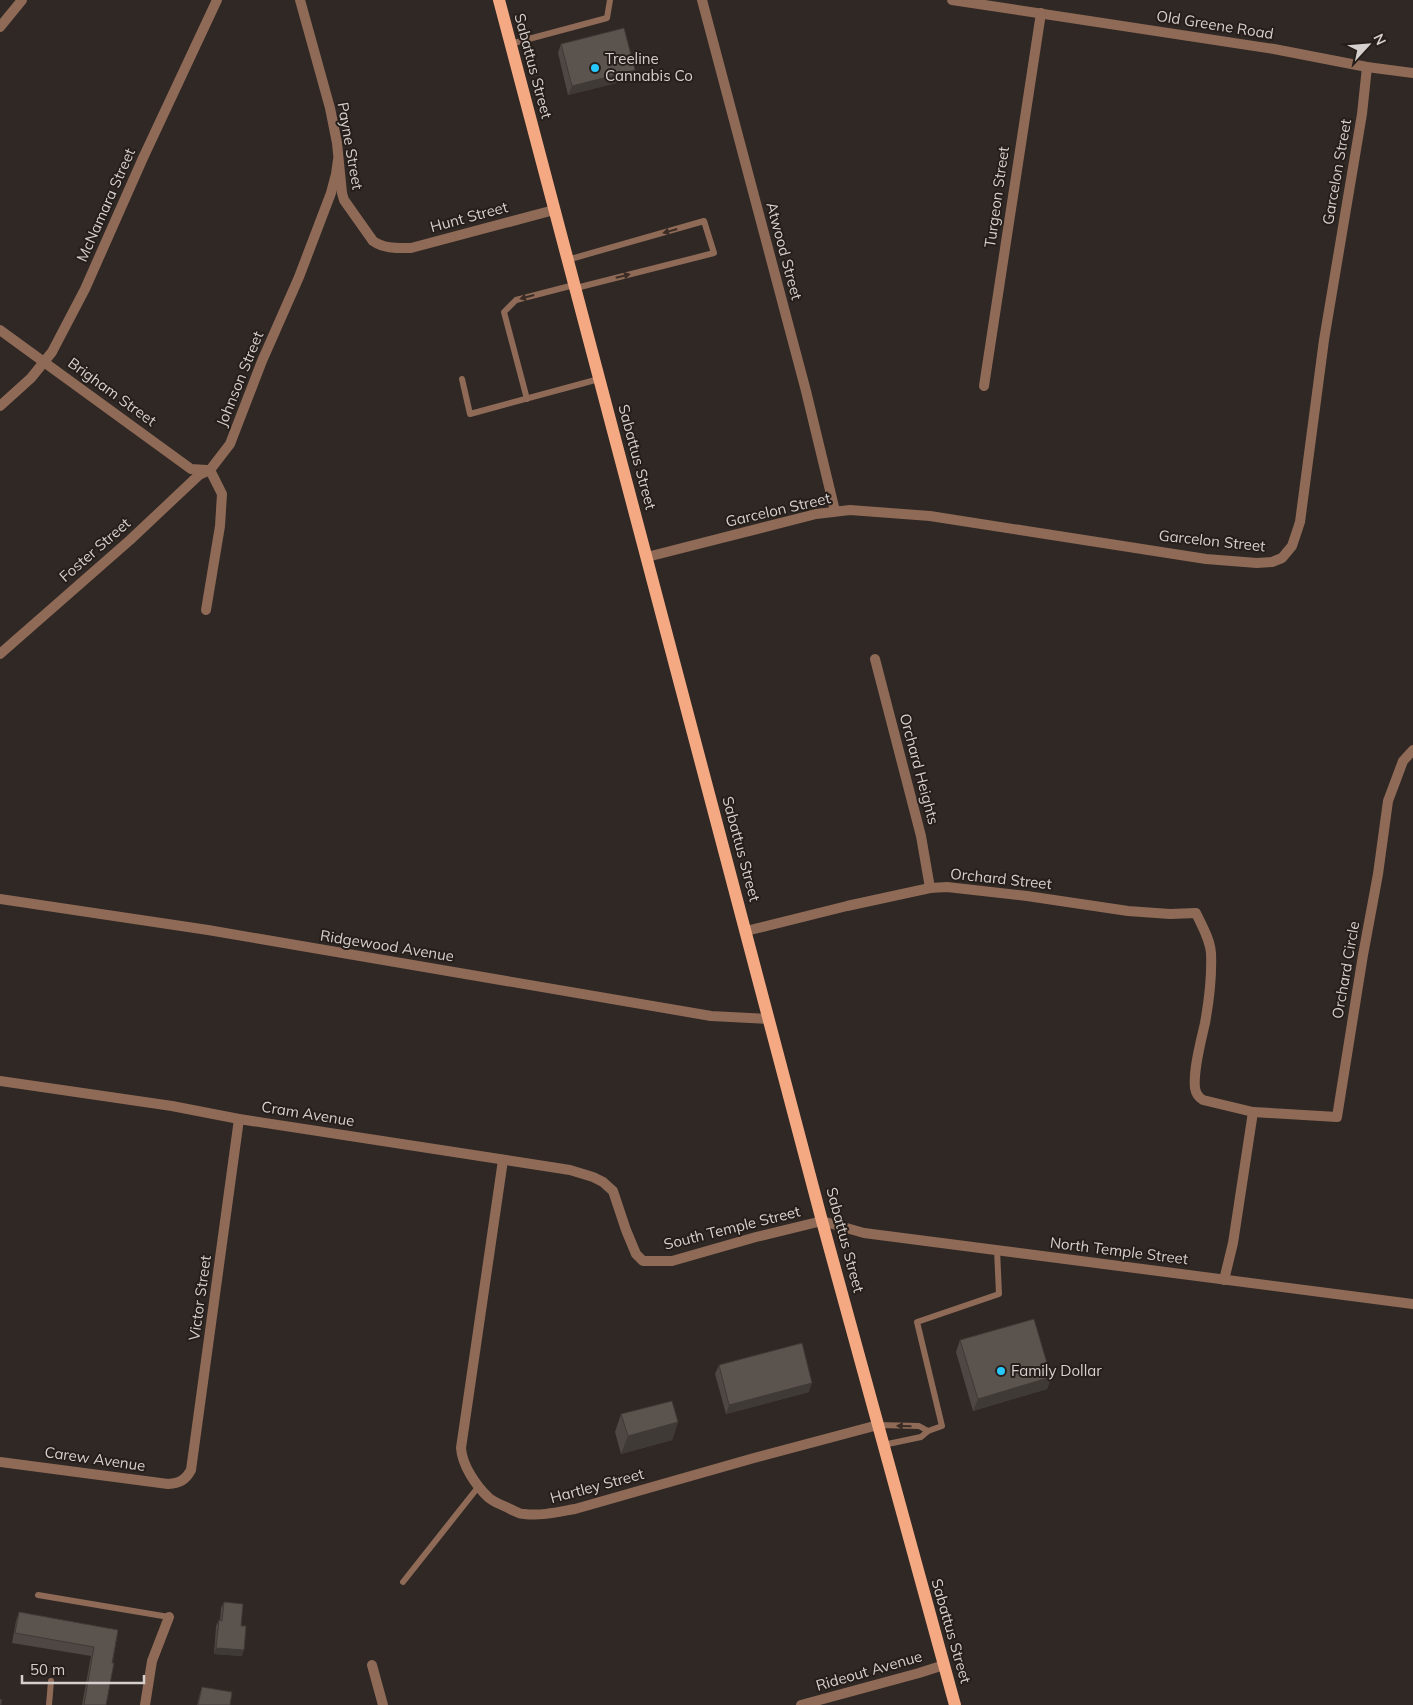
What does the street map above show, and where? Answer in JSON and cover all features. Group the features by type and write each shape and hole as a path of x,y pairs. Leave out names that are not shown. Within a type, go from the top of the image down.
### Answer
{"main road":[{"name":"Sabattus Street","path":"499,0 822,1221 955,1705"}],"street":[{"path":"0,27 22,0"},
{"name":"McNamara Street","path":"0,406 45,362 85,289 143,158 218,0"},
{"name":"Payne Street","path":"300,0 330,108 337,142 344,200 373,241 378,245 391,248"},
{"name":"Atwood Street","path":"702,0 806,391 835,511"},
{"name":"Old Greene Road","path":"952,0 1274,49 1367,67 1413,73"},
{"name":"Turgeon Street","path":"984,386 1041,13"},
{"name":"Garcelon Street","path":"647,557 816,514 850,510 930,516 1206,559 1257,563 1272,562 1282,558 1292,546 1300,522 1324,340 1362,114 1367,67"},
{"name":"Johnson Street","path":"210,470 230,444 262,361 299,277 331,193 338,160"},
{"name":"Hunt Street","path":"391,248 411,248 554,210"},
{"name":"Brigham Street","path":"0,330 191,469 210,470"},
{"path":"206,610 220,526 222,494 210,470"},
{"name":"Foster Street","path":"0,654 130,540 199,475 210,470"},
{"name":"Orchard Heights","path":"875,659 921,836 930,888"},
{"name":"Orchard Circle","path":"1196,913 1211,951 1211,974 1205,1020 1198,1053 1195,1088 1198,1097 1203,1100 1253,1112 1337,1117 1378,874 1388,801 1403,761 1413,750"},
{"name":"Orchard Street","path":"746,931 847,906 930,888 947,887 1027,896 1128,911 1170,914 1196,913"},
{"name":"Ridgewood Avenue","path":"0,899 208,930 711,1016 769,1019"},
{"name":"Cram Avenue","path":"0,1081 172,1106 239,1119 570,1170 593,1177 608,1185"},
{"path":"1224,1280 1233,1243 1253,1112"},
{"name":"Victor Street","path":"185,1479 191,1470 239,1119"},
{"name":"Hartley Street","path":"503,1160 461,1448 461,1455 469,1472 494,1502 522,1514 551,1514 878,1425"},
{"name":"South Temple Street","path":"608,1185 616,1198 636,1254 643,1261 672,1261 756,1236 822,1221"},
{"name":"North Temple Street","path":"822,1221 864,1233 1413,1304"},
{"name":"Carew Avenue","path":"0,1462 168,1484 179,1483 185,1479"},
{"path":"145,1705 152,1660 169,1618"},
{"path":"372,1665 383,1705"},
{"name":"Rideout Avenue","path":"801,1705 944,1665"}],"lane":[{"path":"510,44 607,18 610,0"},
{"path":"527,399 504,312 516,300 714,253 704,221 567,260"},
{"path":"462,379 470,414 599,379"},
{"path":"883,1445 921,1437 928,1431 942,1426 918,1322 998,1294 997,1250"},
{"path":"878,1425 919,1426 928,1431"},
{"path":"404,1582 479,1486"},
{"path":"38,1595 169,1618"},
{"path":"49,1705 52,1681"}],"building":[{"path":"624,28 635,70 572,86 561,44"},
{"name":"Family Dollar","path":"1034,1319 1051,1377 978,1399 960,1340"},
{"path":"802,1343 812,1383 729,1405 719,1365"},
{"path":"672,1401 678,1422 628,1436 621,1414"},
{"path":"224,1602 243,1604 241,1626 246,1626 244,1650 216,1648 219,1620 222,1621"},
{"path":"19,1612 118,1630 106,1705 84,1705 94,1647 15,1633"},
{"path":"202,1687 232,1692 230,1705 198,1705"}],"place":[{"name":"Treeline Cannabis Co","path":"595,68"},
{"name":"Family Dollar","path":"1001,1371"}]}
